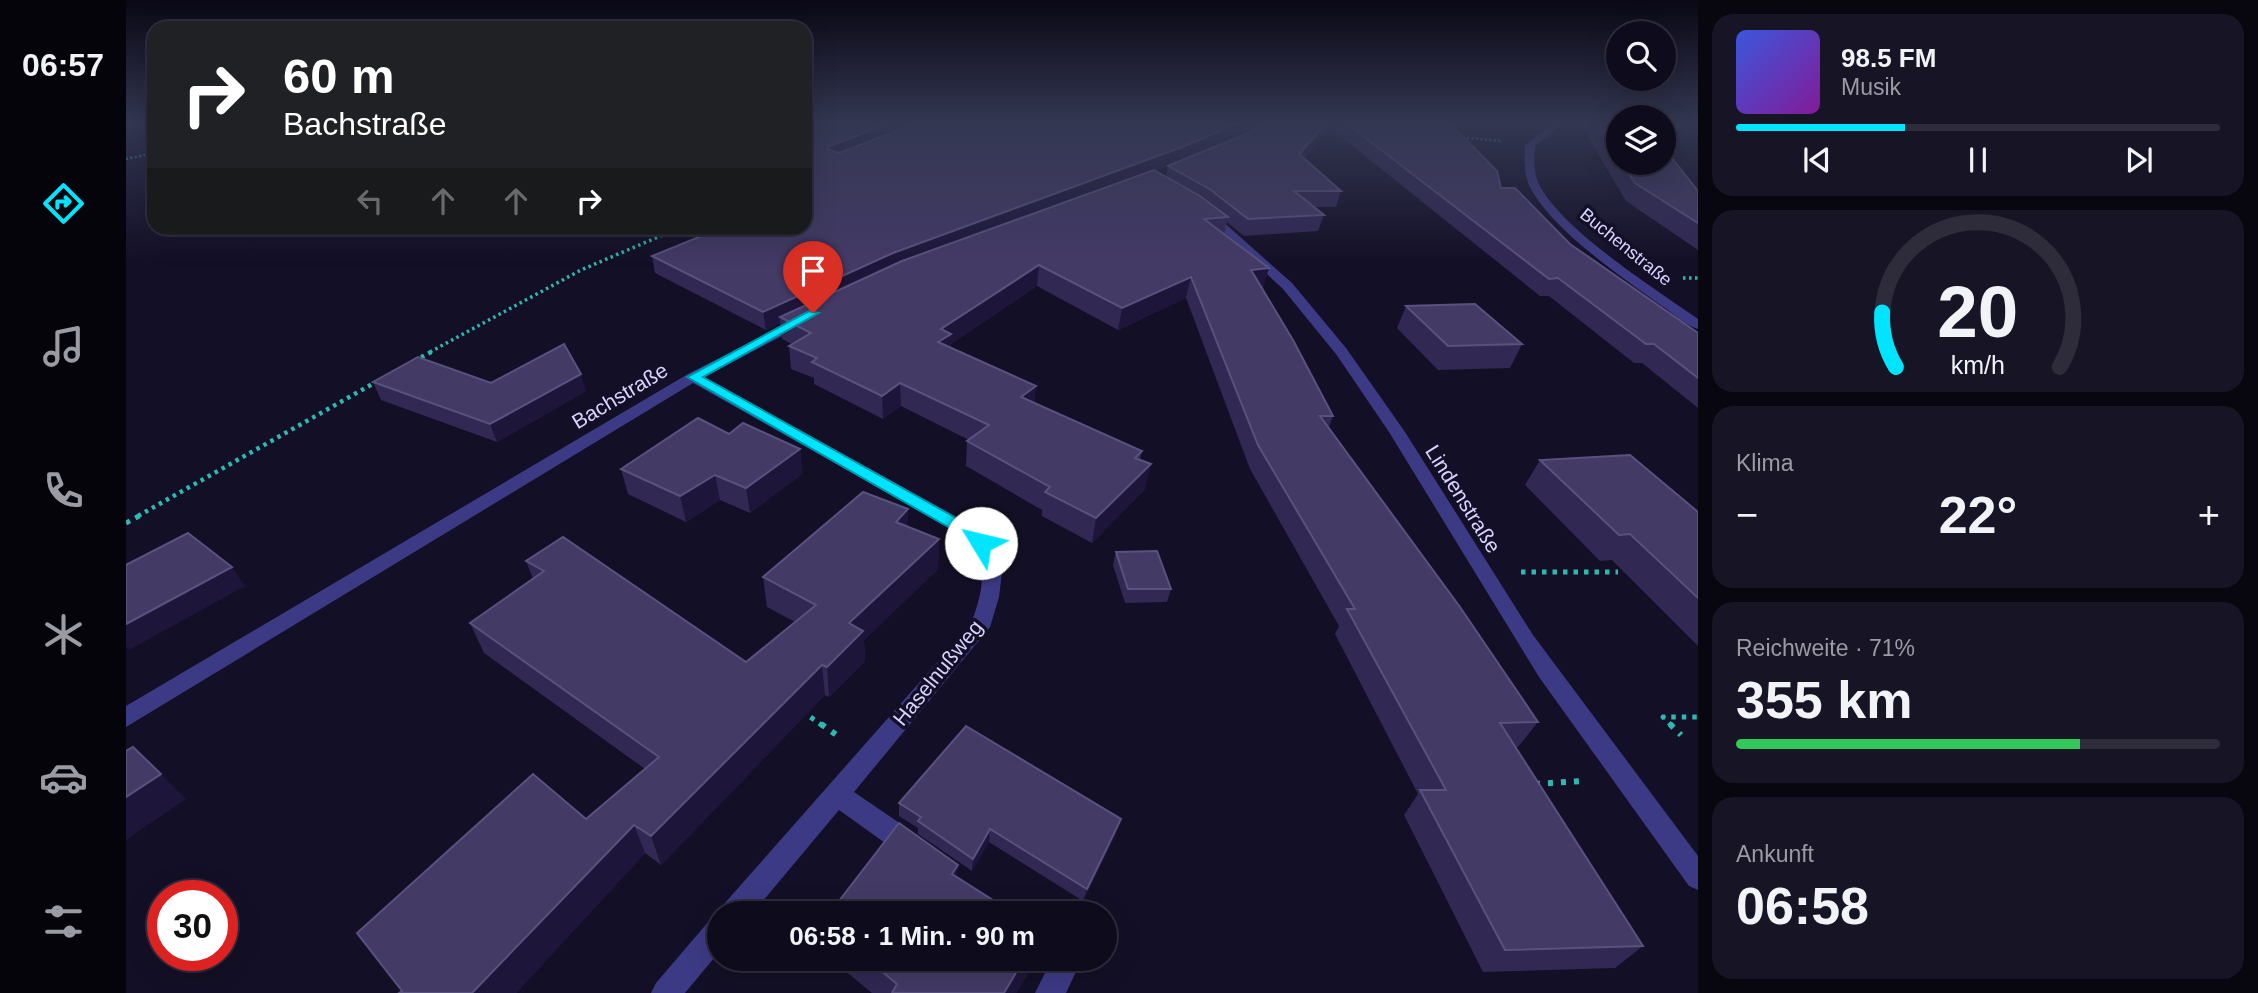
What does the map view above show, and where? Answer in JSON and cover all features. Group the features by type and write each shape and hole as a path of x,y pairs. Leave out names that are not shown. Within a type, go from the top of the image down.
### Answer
{"street":[{"name":"Buchenstraße","path":"1530,169 1538,192 1587,241 1698,325"},
{"name":"Lindenstraße","path":"1196,204 1241,242 1310,311 1388,422 1527,643 1698,877"},
{"name":"Bachstraße","path":"126,717 694,377 813,313"},
{"name":"Haselnußweg","path":"694,377 961,527 981,543 992,568 992,594 980,626 745,901"},
{"path":"837,794 926,858"},
{"path":"666,993 707,945"},
{"path":"1050,993 1062,971"}],"path":[{"path":"408,364 581,270 663,235"},
{"path":"126,523 385,377"},
{"path":"1481,572 1618,572"},
{"path":"791,703 869,757"},
{"path":"1681,735 1663,718 1698,717"},
{"path":"1533,784 1625,778"}],"building":[{"path":"812,169 1121,169 893,253 763,312 652,256 704,235 812,235"},
{"path":"1174,169 1316,169 1341,191 1294,191 1324,215 1248,219 1211,190"},
{"path":"1406,169 1495,169 1501,188 1515,188 1570,244 1698,333 1698,378 1654,344 1646,344 1558,278 1549,279"},
{"path":"1676,169 1681,169 1698,191 1698,223 1635,183 1630,175 1676,175"},
{"path":"1154,170 1200,196 1228,217 1204,219 1269,268 1251,270 1293,340 1333,416 1320,416 1460,607 1538,722 1500,723 1643,946 1505,950 1420,790 1446,790 1347,609 1355,609 1258,445 1191,277 1122,308 1039,265 941,329 951,334 938,342 1036,386 1021,397 1142,451 1135,458 1151,464 1096,518 1045,492 1050,487 967,441 989,425 900,383 882,396 812,362 817,358 789,346 811,333 780,317 902,261"},
{"path":"1475,304 1522,344 1448,346 1406,306"},
{"path":"564,344 581,374 490,424 373,382 418,357 491,383"},
{"path":"698,418 729,434 743,423 800,449 746,488 715,475 680,496 621,469"},
{"path":"1630,455 1698,512 1698,598 1630,534 1619,535 1540,460"},
{"path":"863,492 908,509 896,522 939,539 849,623 863,631 827,667 822,665 651,836 634,825 472,993 399,993 402,991 357,933 533,774 586,819 659,757 470,623 544,571 526,561 563,537 746,662 816,605 763,577"},
{"path":"188,533 232,567 126,624 126,565"},
{"path":"1157,551 1171,589 1128,589 1116,552"},
{"path":"966,726 1121,819 1087,889 990,829 973,859 918,821 921,817 899,803"},
{"path":"133,747 161,774 126,797 126,751"},
{"path":"899,823 958,865 952,874 995,901 839,901"},
{"path":"881,971 1017,971 1004,993 892,993 897,984"}],"route":[{"path":"813,313 694,377 961,527 981,543"}]}
